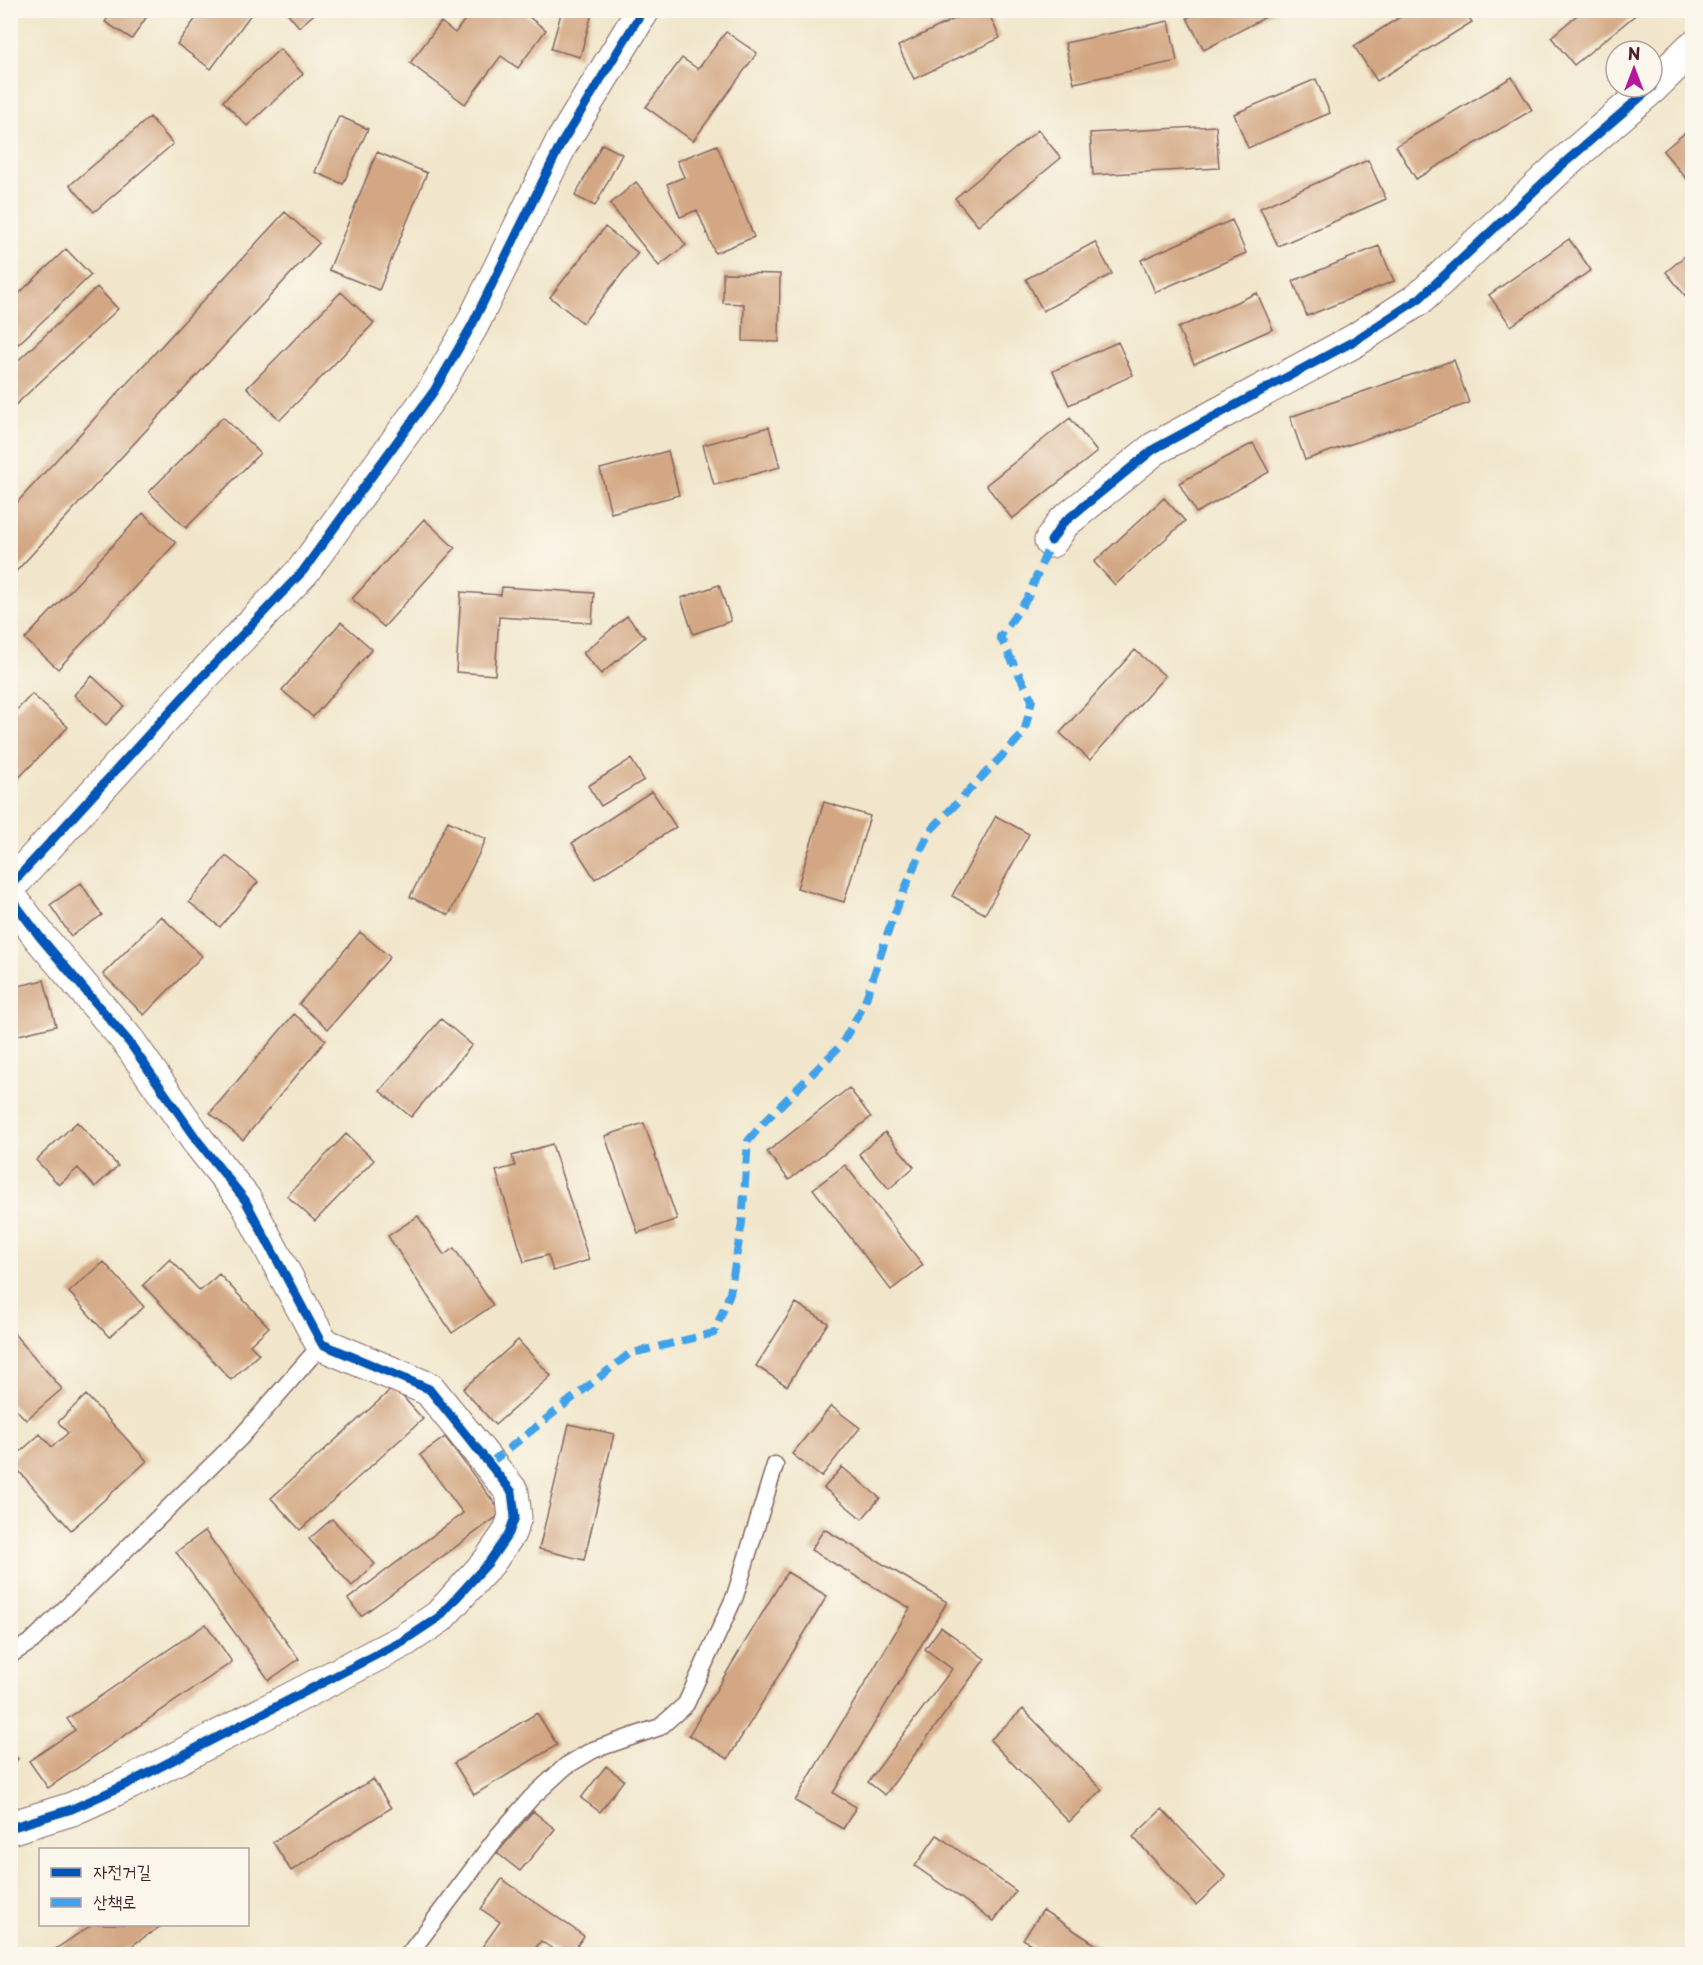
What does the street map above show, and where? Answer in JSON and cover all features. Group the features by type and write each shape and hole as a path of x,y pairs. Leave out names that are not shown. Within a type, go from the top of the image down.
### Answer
{"street":[{"path":"10,886 182,698 303,571 434,391 472,325 561,144 643,10"},
{"path":"1664,75 1692,48"},
{"path":"1051,542 1063,523 1154,449 1354,341 1420,298 1562,165 1638,99"},
{"path":"10,897 40,937 129,1042 198,1141 245,1200 322,1344 429,1389 512,1492 515,1517 509,1533 463,1593 439,1617 403,1641 129,1783 72,1809 10,1828"}],"lane":[{"path":"10,1655 32,1641 240,1438 322,1344"},
{"path":"409,1954 497,1837 531,1798 566,1766 592,1750 660,1727 686,1704 735,1596 775,1465"}],"building":[{"path":"112,10 151,10 132,39 105,22"},
{"path":"202,10 254,10 211,69 177,44"},
{"path":"285,10 319,10 299,27"},
{"path":"472,10 528,10 525,14 546,30 518,68 501,56 465,104 410,63 441,22 455,33"},
{"path":"562,10 593,10 580,57 551,49"},
{"path":"973,10 987,10 1000,38 914,79 898,46"},
{"path":"1201,10 1279,10 1204,50 1187,18"},
{"path":"1411,10 1464,10 1472,22 1377,81 1354,46"},
{"path":"1583,10 1638,10 1639,12 1574,65 1551,37"},
{"path":"1169,21 1177,61 1074,83 1065,43"},
{"path":"726,32 757,53 693,141 646,107 682,58 698,69"},
{"path":"280,49 303,74 247,126 223,101"},
{"path":"1512,77 1532,110 1416,179 1396,146"},
{"path":"1316,79 1330,113 1248,148 1234,114"},
{"path":"339,116 368,129 343,184 315,172"},
{"path":"150,117 173,144 94,212 70,185"},
{"path":"1216,126 1219,168 1093,175 1090,133"},
{"path":"1692,127 1692,179 1689,182 1663,151"},
{"path":"1038,130 1061,158 978,226 955,198"},
{"path":"602,144 622,154 595,206 575,196"},
{"path":"717,145 754,237 715,253 697,210 680,217 667,184 684,177 677,161"},
{"path":"377,152 427,173 379,290 329,270"},
{"path":"1368,160 1386,199 1278,246 1260,208"},
{"path":"636,182 686,245 659,266 610,204"},
{"path":"285,212 319,243 10,578 10,510"},
{"path":"1232,220 1246,253 1155,292 1141,260"},
{"path":"605,227 638,253 583,323 550,297"},
{"path":"1569,239 1591,270 1511,326 1489,295"},
{"path":"1095,242 1112,274 1043,311 1026,279"},
{"path":"1379,246 1394,281 1307,316 1293,281"},
{"path":"66,249 91,275 10,352 10,302"},
{"path":"1692,250 1692,304 1666,272"},
{"path":"723,273 780,274 779,342 743,341 744,304 723,303"},
{"path":"97,287 118,309 10,410 10,368"},
{"path":"341,292 374,323 280,420 247,388"},
{"path":"1257,293 1273,329 1194,364 1178,328"},
{"path":"1118,342 1133,375 1069,405 1053,371"},
{"path":"1454,360 1469,403 1305,460 1290,417"},
{"path":"223,417 260,453 186,528 149,492"},
{"path":"1070,418 1097,452 1012,519 986,485"},
{"path":"769,427 780,467 714,485 703,445"},
{"path":"1253,443 1269,472 1196,513 1179,483"},
{"path":"668,451 679,495 611,513 600,469"},
{"path":"1164,498 1185,521 1115,585 1094,562"},
{"path":"143,513 176,543 58,669 25,639"},
{"path":"424,519 455,548 384,627 352,599"},
{"path":"719,585 731,621 693,634 681,598"},
{"path":"502,587 594,593 592,623 499,617 495,675 456,672 461,592 501,595"},
{"path":"627,616 645,637 601,674 583,653"},
{"path":"341,622 372,649 313,717 282,690"},
{"path":"1135,650 1165,676 1090,760 1060,733"},
{"path":"92,676 124,706 106,725 74,695"},
{"path":"32,694 68,727 10,787 10,717"},
{"path":"631,759 644,780 601,806 588,786"},
{"path":"652,791 676,827 595,879 572,843"},
{"path":"824,802 870,816 844,902 797,888"},
{"path":"996,816 1029,834 985,914 952,896"},
{"path":"448,821 486,839 449,915 410,897"},
{"path":"226,856 258,882 220,927 189,902"},
{"path":"81,883 102,915 71,936 50,905"},
{"path":"161,916 202,956 144,1015 103,974"},
{"path":"360,932 390,957 328,1029 299,1004"},
{"path":"44,980 56,1026 10,1037 10,988"},
{"path":"294,1014 326,1040 243,1140 210,1113"},
{"path":"441,1019 472,1045 411,1117 380,1091"},
{"path":"849,1088 871,1117 789,1180 767,1152"},
{"path":"77,1122 118,1166 95,1187 78,1168 59,1185 36,1160"},
{"path":"644,1123 677,1219 638,1233 605,1136"},
{"path":"885,1132 914,1167 889,1189 859,1154"},
{"path":"346,1134 374,1160 315,1221 287,1196"},
{"path":"552,1144 589,1260 553,1271 548,1255 524,1262 496,1171 515,1166 512,1156"},
{"path":"845,1165 923,1265 891,1290 813,1189"},
{"path":"418,1216 444,1255 454,1248 493,1305 452,1333 388,1236"},
{"path":"170,1259 200,1291 219,1274 269,1327 250,1345 259,1354 231,1380 143,1285"},
{"path":"104,1262 144,1307 109,1337 69,1292"},
{"path":"796,1303 828,1323 787,1386 756,1366"},
{"path":"10,1329 62,1389 26,1420 10,1403"},
{"path":"518,1340 551,1376 495,1425 463,1389"},
{"path":"394,1387 423,1419 300,1530 271,1498"},
{"path":"86,1395 147,1461 71,1530 10,1461 40,1434 52,1447 68,1433 58,1422"},
{"path":"831,1406 860,1428 821,1477 792,1454"},
{"path":"569,1424 614,1434 584,1560 539,1549"},
{"path":"445,1437 502,1513 361,1616 348,1599 463,1513 420,1455"},
{"path":"842,1467 880,1498 862,1519 824,1488"},
{"path":"332,1519 375,1564 352,1586 309,1539"},
{"path":"824,1529 947,1602 833,1793 856,1807 843,1829 795,1801 910,1608 811,1550"},
{"path":"205,1531 299,1659 269,1680 176,1552"},
{"path":"787,1572 827,1596 728,1759 689,1735"},
{"path":"206,1624 232,1662 48,1788 29,1761 75,1730 67,1719"},
{"path":"941,1627 985,1659 885,1795 868,1782 952,1669 925,1649"},
{"path":"1023,1709 1102,1790 1069,1822 990,1740"},
{"path":"537,1713 557,1745 474,1795 454,1763"},
{"path":"10,1750 18,1759 10,1766"},
{"path":"606,1766 624,1780 600,1812 581,1798"},
{"path":"373,1779 391,1808 291,1871 273,1842"},
{"path":"1162,1809 1226,1877 1196,1905 1133,1837"},
{"path":"533,1811 555,1829 520,1871 497,1853"},
{"path":"937,1835 1016,1891 994,1921 915,1866"},
{"path":"502,1879 584,1936 571,1954 560,1954 541,1941 531,1954 477,1954 500,1922 481,1909"},
{"path":"1043,1910 1110,1954 1046,1954 1023,1939"},
{"path":"90,1926 161,1926 119,1954 57,1954 54,1950"}],"marked path":[{"path":"490,1463 629,1354 714,1333 730,1293 742,1223 748,1141 841,1045 864,1005 893,917 929,832 1024,733 1032,700 1000,637 1028,597 1051,541"}],"cycle path":[{"path":"10,886 182,698 303,571 434,391 472,325 561,144 643,10"},
{"path":"1051,541 1063,523 1154,449 1354,341 1420,298 1562,165 1638,99"},
{"path":"10,897 40,937 129,1042 198,1141 245,1200 322,1344 429,1389 512,1492 515,1517 509,1533 489,1562 439,1617 403,1641 129,1783 72,1809 10,1828"}]}
